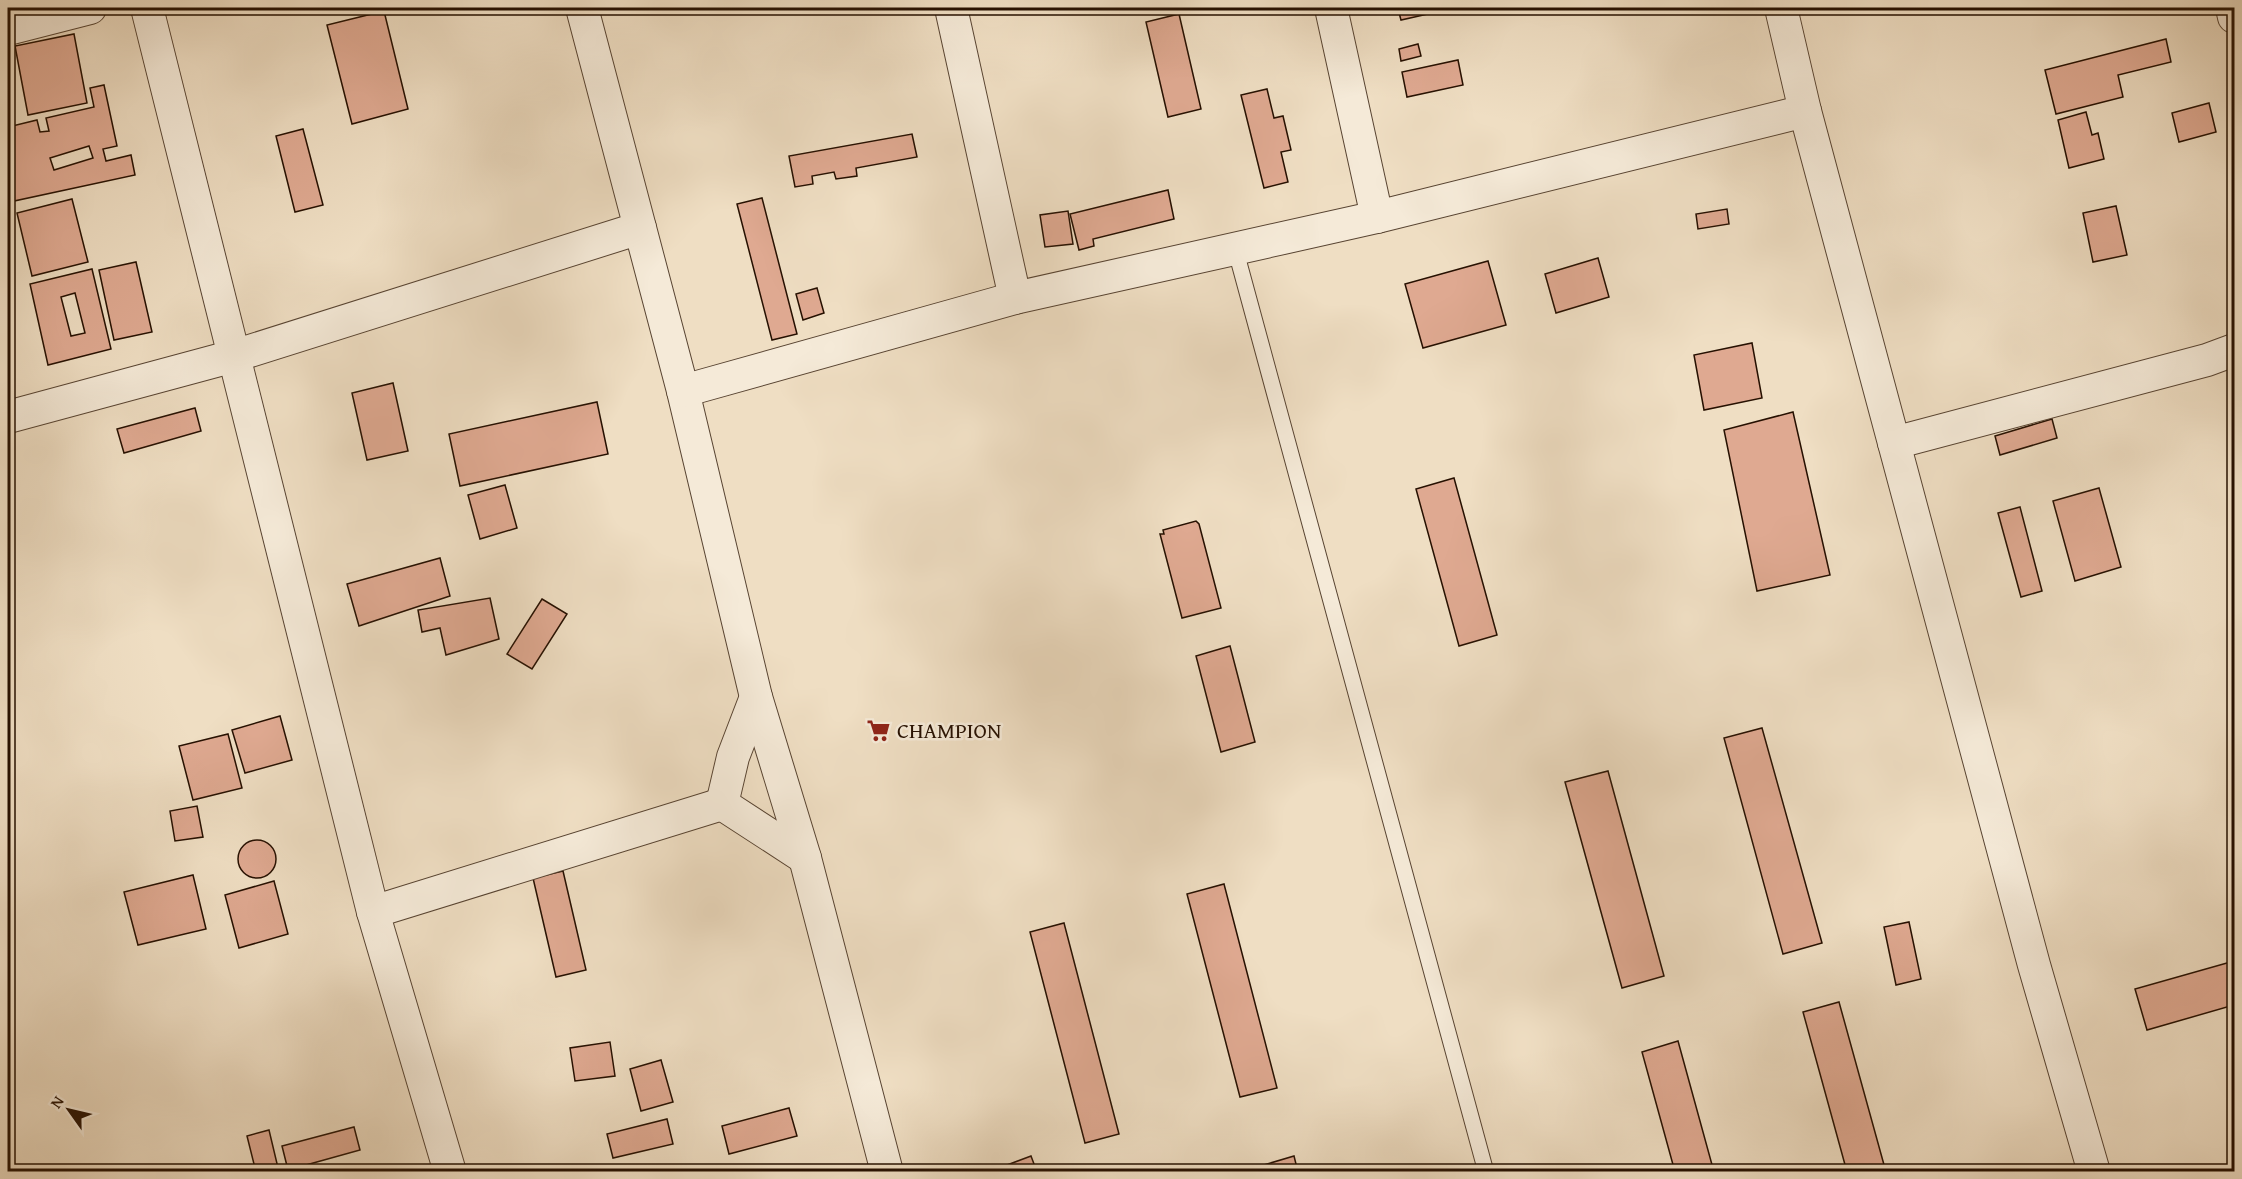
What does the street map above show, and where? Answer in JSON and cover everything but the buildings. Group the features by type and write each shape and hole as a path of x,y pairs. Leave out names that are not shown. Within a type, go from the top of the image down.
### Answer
{"street":[{"path":"8,29 90,8"},
{"path":"147,8 373,912 450,1172"},
{"path":"582,8 682,391 756,697 805,858 887,1172"},
{"path":"951,8 1015,298"},
{"path":"1331,8 1377,217"},
{"path":"1781,8 1805,111 2034,965 2094,1172"},
{"path":"2232,8 2235,17"},
{"path":"682,391 1015,298 1377,217 1805,111"},
{"path":"8,417 234,356 640,228"},
{"path":"1894,443 2206,360 2235,350"},
{"path":"722,804 733,757 756,697"},
{"path":"373,912 722,804"},
{"path":"722,804 805,858"}],"lane":[{"path":"1235,248 1486,1172"}],"place":[{"name":"CHAMPION","path":"879,730"}]}
